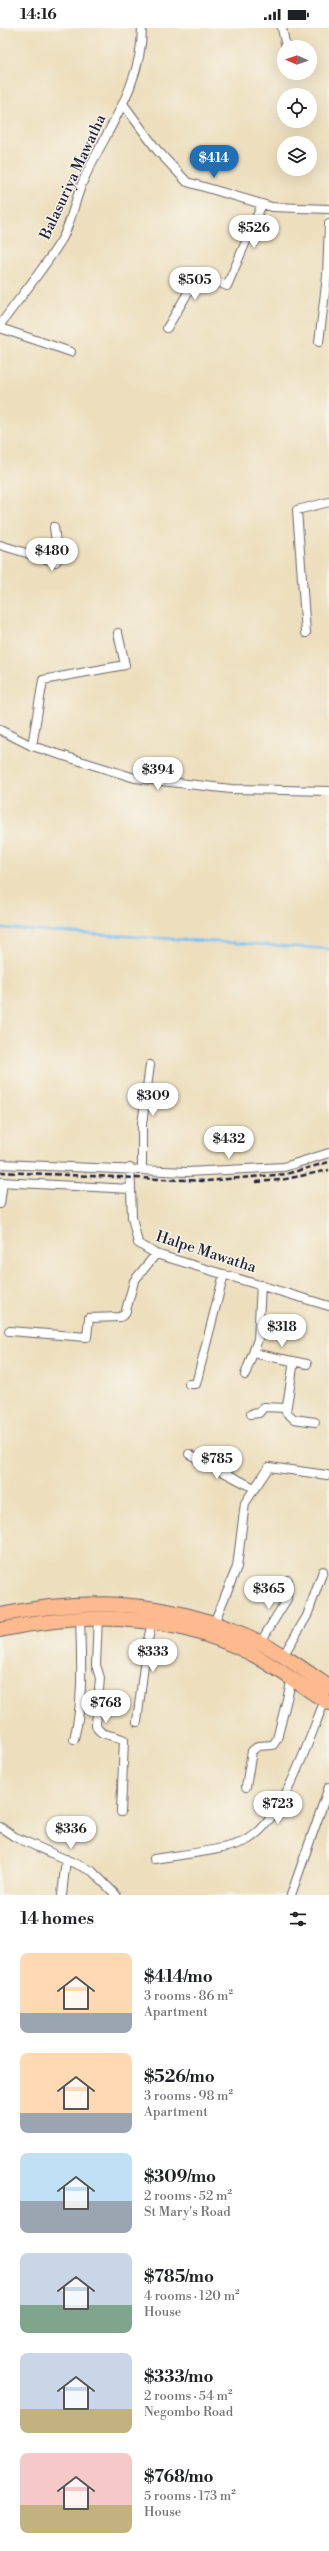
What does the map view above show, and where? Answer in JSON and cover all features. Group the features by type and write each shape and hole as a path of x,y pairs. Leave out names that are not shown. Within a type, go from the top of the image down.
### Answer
{"highway":[{"path":"0,1615 61,1604 102,1603 160,1609 192,1615 260,1643 283,1656 299,1667 328,1697"},
{"path":"0,1630 32,1623 80,1617 98,1617 152,1622 181,1627 221,1641 251,1654 292,1679 328,1697"},
{"path":"292,1679 299,1667"}],"street":[{"name":"Balasuriya Mawatha","path":"0,326 62,238 83,180 124,105 136,72 142,45 142,28"},
{"path":"282,28 285,40"},
{"path":"124,105 157,150 187,182 272,207 329,209"},
{"path":"167,328 199,274 227,286 262,204"},
{"path":"319,342 327,276 329,224"},
{"path":"0,326 71,352"},
{"path":"306,633 297,510 329,502"},
{"path":"0,545 56,562 58,558 54,527"},
{"path":"32,746 42,680 125,665 118,633"},
{"path":"0,730 32,746 135,778 231,788 329,791"},
{"path":"142,1169 142,1124 150,1065"},
{"path":"0,1164 130,1168 187,1172 284,1167 329,1153"},
{"path":"0,1204 1,1182 131,1189 130,1168"},
{"name":"Halpe Mawatha","path":"131,1189 132,1217 138,1243 156,1254 329,1306"},
{"path":"9,1331 87,1337 89,1318 120,1317 125,1314 134,1281 156,1254"},
{"path":"189,1384 196,1384 224,1274"},
{"path":"245,1375 258,1339 261,1285"},
{"path":"253,1353 307,1364"},
{"path":"294,1361 286,1412 294,1419 315,1422"},
{"path":"251,1414 259,1413 264,1407 286,1408"},
{"path":"189,1454 254,1488"},
{"path":"214,1623 237,1567 245,1503 269,1467 327,1475"},
{"path":"283,1656 307,1616 323,1571"},
{"path":"260,1643 287,1599 288,1580"},
{"path":"74,1739 78,1723 81,1680 80,1617"},
{"path":"98,1617 96,1665 100,1678 96,1725 97,1731 102,1734 118,1736 124,1740 121,1812"},
{"path":"137,1722 146,1649 152,1622"},
{"path":"246,1787 252,1751 258,1746 274,1745 277,1739 292,1679"},
{"path":"154,1859 229,1845 249,1839 270,1819 289,1787 328,1697"},
{"path":"291,1895 329,1787"},
{"path":"0,1827 15,1837 92,1870 116,1895"},
{"path":"62,1895 66,1859"}],"waterway":[{"path":"0,928 329,949"}],"railway":[{"path":"0,1172 206,1181 286,1174 329,1162"},
{"path":"256,1182 281,1180 329,1170"}]}
